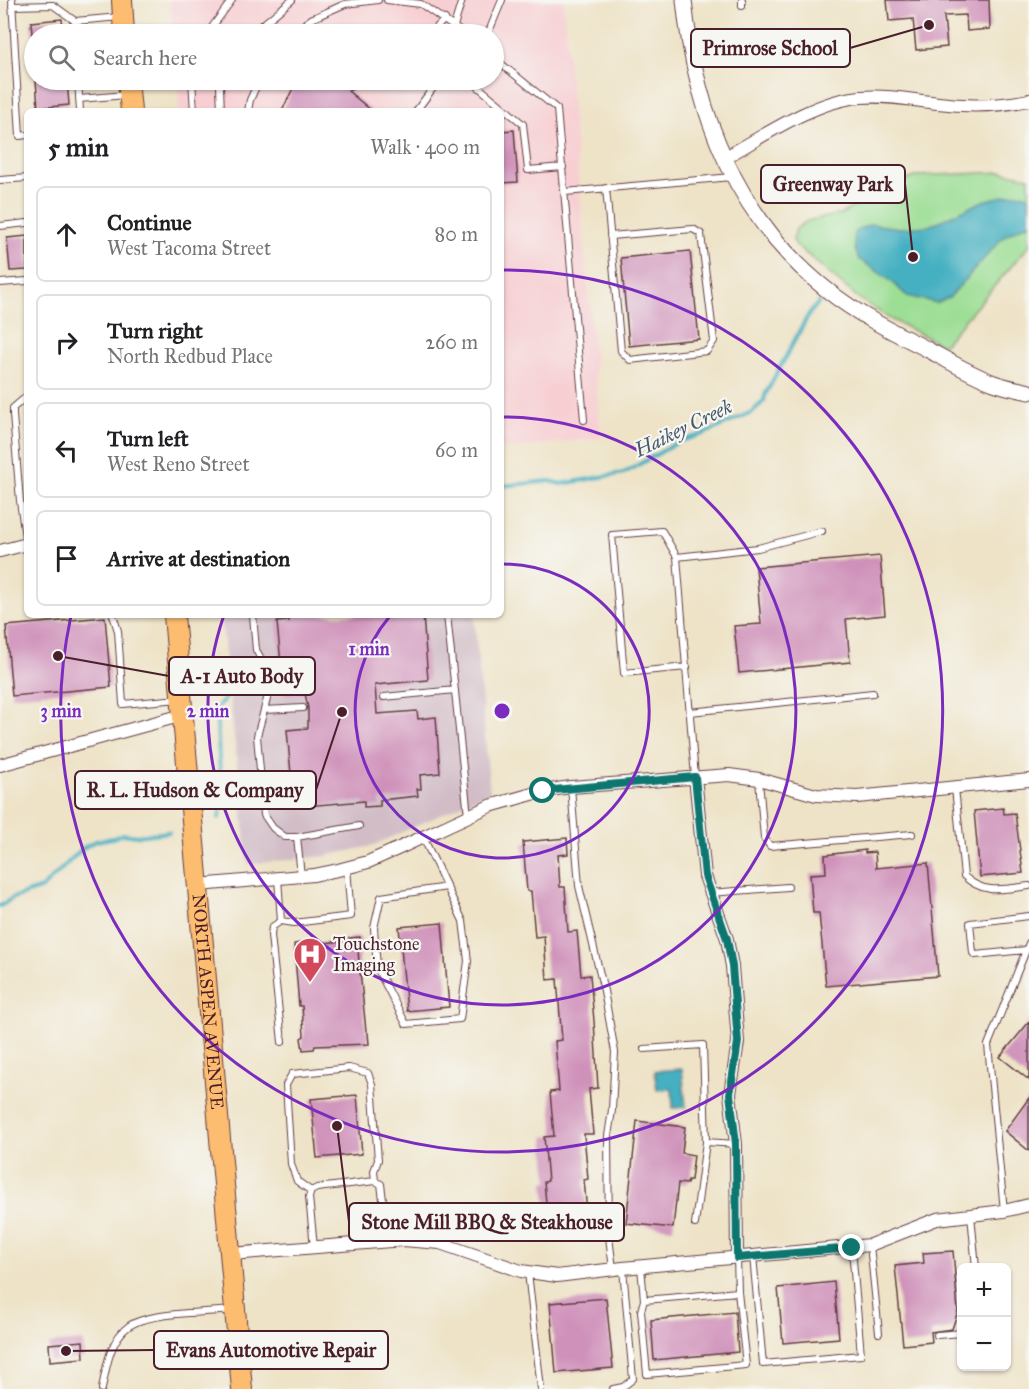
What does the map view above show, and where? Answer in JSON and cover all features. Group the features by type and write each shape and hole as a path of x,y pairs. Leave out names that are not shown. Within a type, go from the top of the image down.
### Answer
{"main road":[{"name":"NORTH ASPEN AVENUE","path":"174,618 242,1389"}],"street":[{"path":"684,0 689,43 702,101 712,131 734,177 771,234 826,290 861,314 994,383 1029,392"},
{"path":"724,158 812,110 858,97 884,96 940,104 976,106 1008,105 1029,100"},
{"path":"0,551 24,545"},
{"path":"0,765 182,707"},
{"path":"198,885 301,876 347,868 368,862 490,806 543,791 571,787 729,776 759,779 801,792 833,797 857,797 1029,780"},
{"path":"695,777 702,858 732,966 738,1042 730,1094 736,1144 737,1258"},
{"path":"231,1254 403,1240 440,1243 528,1272 558,1276 640,1266 852,1248 870,1245 937,1219 1004,1211 1029,1205"}],"lane":[{"path":"214,24 232,0"},
{"path":"263,24 292,0"},
{"path":"305,24 345,4 378,0"},
{"path":"387,0 421,4 451,24"},
{"path":"455,24 462,0"},
{"path":"492,24 502,0"},
{"path":"24,135 20,136 12,3 54,5 75,21 123,17"},
{"path":"440,24 445,19"},
{"path":"504,66 557,109 584,420"},
{"path":"79,90 80,108"},
{"path":"193,90 194,108"},
{"path":"220,90 221,108"},
{"path":"249,108 254,90"},
{"path":"418,108 432,90"},
{"path":"482,90 504,108"},
{"path":"79,99 129,95"},
{"path":"504,108 523,124 528,170 563,167"},
{"path":"565,192 734,177"},
{"path":"0,180 24,178"},
{"path":"606,188 610,236 621,351 630,360 707,351 714,341 701,234 693,229 610,236"},
{"path":"0,225 24,223"},
{"path":"0,283 24,281"},
{"path":"24,399 13,408 24,530"},
{"path":"20,501 24,499"},
{"path":"687,667 624,672 612,536 662,531 676,557 687,667 695,777"},
{"path":"676,557 758,548 822,531"},
{"path":"114,618 118,631 123,704 182,707"},
{"path":"253,618 256,650 264,664 267,699 257,736 264,815 273,828 285,837 359,826"},
{"path":"447,618 468,816"},
{"path":"384,697 454,690"},
{"path":"690,712 873,693"},
{"path":"264,710 303,708"},
{"path":"759,779 764,838 770,846 912,834"},
{"path":"571,787 579,886 604,991 615,1052 612,1110 608,1136 609,1237 618,1269 633,1379 623,1387 613,1389"},
{"path":"955,788 964,876 971,883 984,889 1029,886"},
{"path":"297,837 301,876"},
{"path":"423,837 447,886 463,921 468,961 460,1019 406,1024 377,968 374,928 381,897 447,886"},
{"path":"282,1042 272,927 281,921 294,923 351,916 347,868"},
{"path":"278,878 281,921"},
{"path":"710,893 788,887"},
{"path":"1026,950 975,955 970,923 1029,915"},
{"path":"1004,1211 988,1045 1029,943"},
{"path":"644,1048 703,1045 706,1142 695,1224"},
{"path":"311,1191 297,1181 291,1164 286,1085 292,1074 349,1068 368,1073 372,1084 378,1160 374,1171 375,1181"},
{"path":"706,1142 736,1144"},
{"path":"314,1248 309,1197 311,1191 317,1188 375,1181 381,1184 383,1192 388,1241"},
{"path":"976,1263 977,1214"},
{"path":"870,1245 879,1333"},
{"path":"753,1256 764,1364 861,1355 852,1248"},
{"path":"640,1266 644,1300 641,1311 647,1374 746,1365 738,1292 737,1258"},
{"path":"528,1272 541,1389"},
{"path":"644,1300 738,1292"},
{"path":"102,1389 106,1366 113,1346 127,1327 146,1318 236,1310"},
{"path":"937,1335 957,1333"}],"shaded area":[{"path":"170,0 563,0 601,438 504,449 504,108 179,108 178,90 504,90 504,24 172,24"},
{"path":"221,618 474,618 490,792 372,846 325,856 248,864"}],"green space":[{"path":"1003,172 1029,177 1029,246 943,345 890,319 857,297 793,240 796,229 807,221 841,214 880,191 917,176"}],"water":[{"path":"1011,194 1022,194 1029,197 1029,223 1004,236 950,297 937,303 907,296 891,281 859,259 855,249 854,234 859,229 872,224 900,228 929,226 983,201"},
{"path":"682,1069 686,1107 673,1108 672,1089 657,1090 655,1071"}],"building":[{"path":"887,0 989,0 990,29 967,31 966,15 944,16 947,47 916,50 913,19 889,21"},
{"path":"62,19 62,24 31,24 31,22"},
{"path":"37,90 68,90 69,105 38,108"},
{"path":"292,90 350,90 348,91 368,108 283,108"},
{"path":"514,130 518,182 504,183 504,131"},
{"path":"24,236 24,270 10,271 7,238"},
{"path":"690,251 699,339 629,346 621,258"},
{"path":"880,556 885,615 846,619 850,662 739,673 734,626 761,624 756,567"},
{"path":"105,618 111,687 12,696 6,626"},
{"path":"289,618 423,618 428,680 375,685 377,714 417,711 418,719 436,717 440,773 420,775 421,789 417,789 418,796 380,800 380,806 364,807 364,801 294,807 287,730 308,728 308,708 305,693 284,695 277,622 289,621"},
{"path":"1003,808 1004,814 1015,813 1023,873 980,877 974,811"},
{"path":"567,838 568,854 558,855 560,887 565,887 568,932 577,931 581,976 590,975 594,1021 598,1088 589,1089 593,1134 584,1134 588,1179 584,1180 587,1212 598,1211 599,1229 549,1233 544,1182 548,1181 544,1137 554,1136 550,1092 559,1091 555,1041 562,1040 557,979 547,980 544,936 535,937 531,891 527,891 523,842"},
{"path":"865,850 865,853 875,852 876,868 928,863 938,976 826,986 819,913 813,913 810,874 826,873 825,855"},
{"path":"442,923 449,1007 407,1011 399,927"},
{"path":"360,937 361,949 358,951 369,1044 315,1046 314,1049 303,1050 302,1006 299,1006 294,944 348,941 349,938"},
{"path":"1029,1022 1029,1080 1000,1057"},
{"path":"357,1095 362,1154 317,1158 311,1099"},
{"path":"1029,1098 1029,1151 1005,1131"},
{"path":"637,1121 685,1127 682,1153 694,1155 691,1180 688,1180 687,1184 678,1183 673,1228 626,1223"},
{"path":"953,1251 957,1314 952,1329 931,1332 932,1342 903,1345 895,1266 924,1263 923,1253"},
{"path":"834,1282 839,1338 783,1343 778,1288"},
{"path":"606,1298 613,1368 556,1373 550,1303"},
{"path":"735,1312 738,1352 654,1360 651,1320"},
{"path":"83,1341 84,1358 50,1361 49,1344"}],"waterway":[{"name":"Haikey Creek","path":"504,486 550,481 561,484 624,473 680,441 704,434 752,412 764,401 765,395 809,314 819,302"},
{"name":"Haikey Creek","path":"219,818 222,804 216,709 248,673"},
{"name":"Haikey Creek","path":"0,906 13,898 42,888 83,848 96,841 123,834 137,836 169,832"}],"place":[{"name":"Primrose School","path":"929,25"},
{"name":"Greenway Park","path":"913,257"},
{"name":"A-1 Auto Body","path":"58,656"},
{"name":"R. L. Hudson & Company","path":"342,712"},
{"name":"Touchstone Imaging","path":"310,983"},
{"name":"Stone Mill BBQ & Steakhouse","path":"337,1126"},
{"name":"Evans Automotive Repair","path":"66,1351"}],"route":[{"path":"543,791 695,777 705,876 720,915 732,966 738,1042 730,1094 736,1144 737,1258 852,1248"}]}
